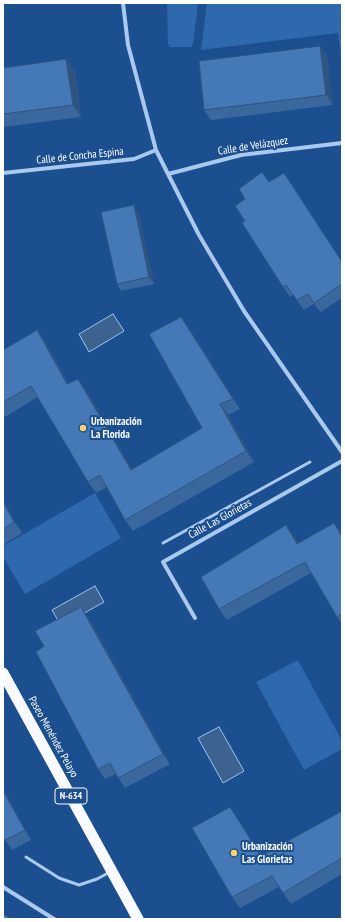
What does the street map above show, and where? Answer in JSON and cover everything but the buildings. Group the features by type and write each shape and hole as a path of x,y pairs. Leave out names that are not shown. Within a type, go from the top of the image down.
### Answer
{"highway":[{"name":"Paseo Menéndez Pelayo","path":"3,672 6,684 138,919"}],"street":[{"path":"123,3 128,45 156,150 199,235 244,311 342,452"},
{"name":"Calle de Velázquez","path":"168,174 241,155 342,143"},
{"name":"Calle de Concha Espina","path":"3,173 134,159 156,150"},
{"name":"Calle Las Glorietas","path":"195,618 163,562 342,461"},
{"path":"3,887 54,919"}],"lane":[{"path":"163,543 310,462"},
{"path":"26,857 60,878 78,885 97,879 112,871"}],"shaded area":[{"path":"167,3 198,3 193,44 191,47 170,47 168,44"},
{"path":"207,3 342,3 342,63 338,33 201,50"},
{"path":"113,314 124,331 89,352 79,334"},
{"path":"95,493 121,538 25,594 3,557 3,546"},
{"path":"95,586 104,602 61,626 52,610"},
{"path":"298,660 342,741 342,749 304,770 256,682"},
{"path":"219,727 244,771 223,783 198,738"}],"place":[{"name":"Urbanización La Florida","path":"83,428"},
{"name":"Urbanización Las Glorietas","path":"234,853"}]}
